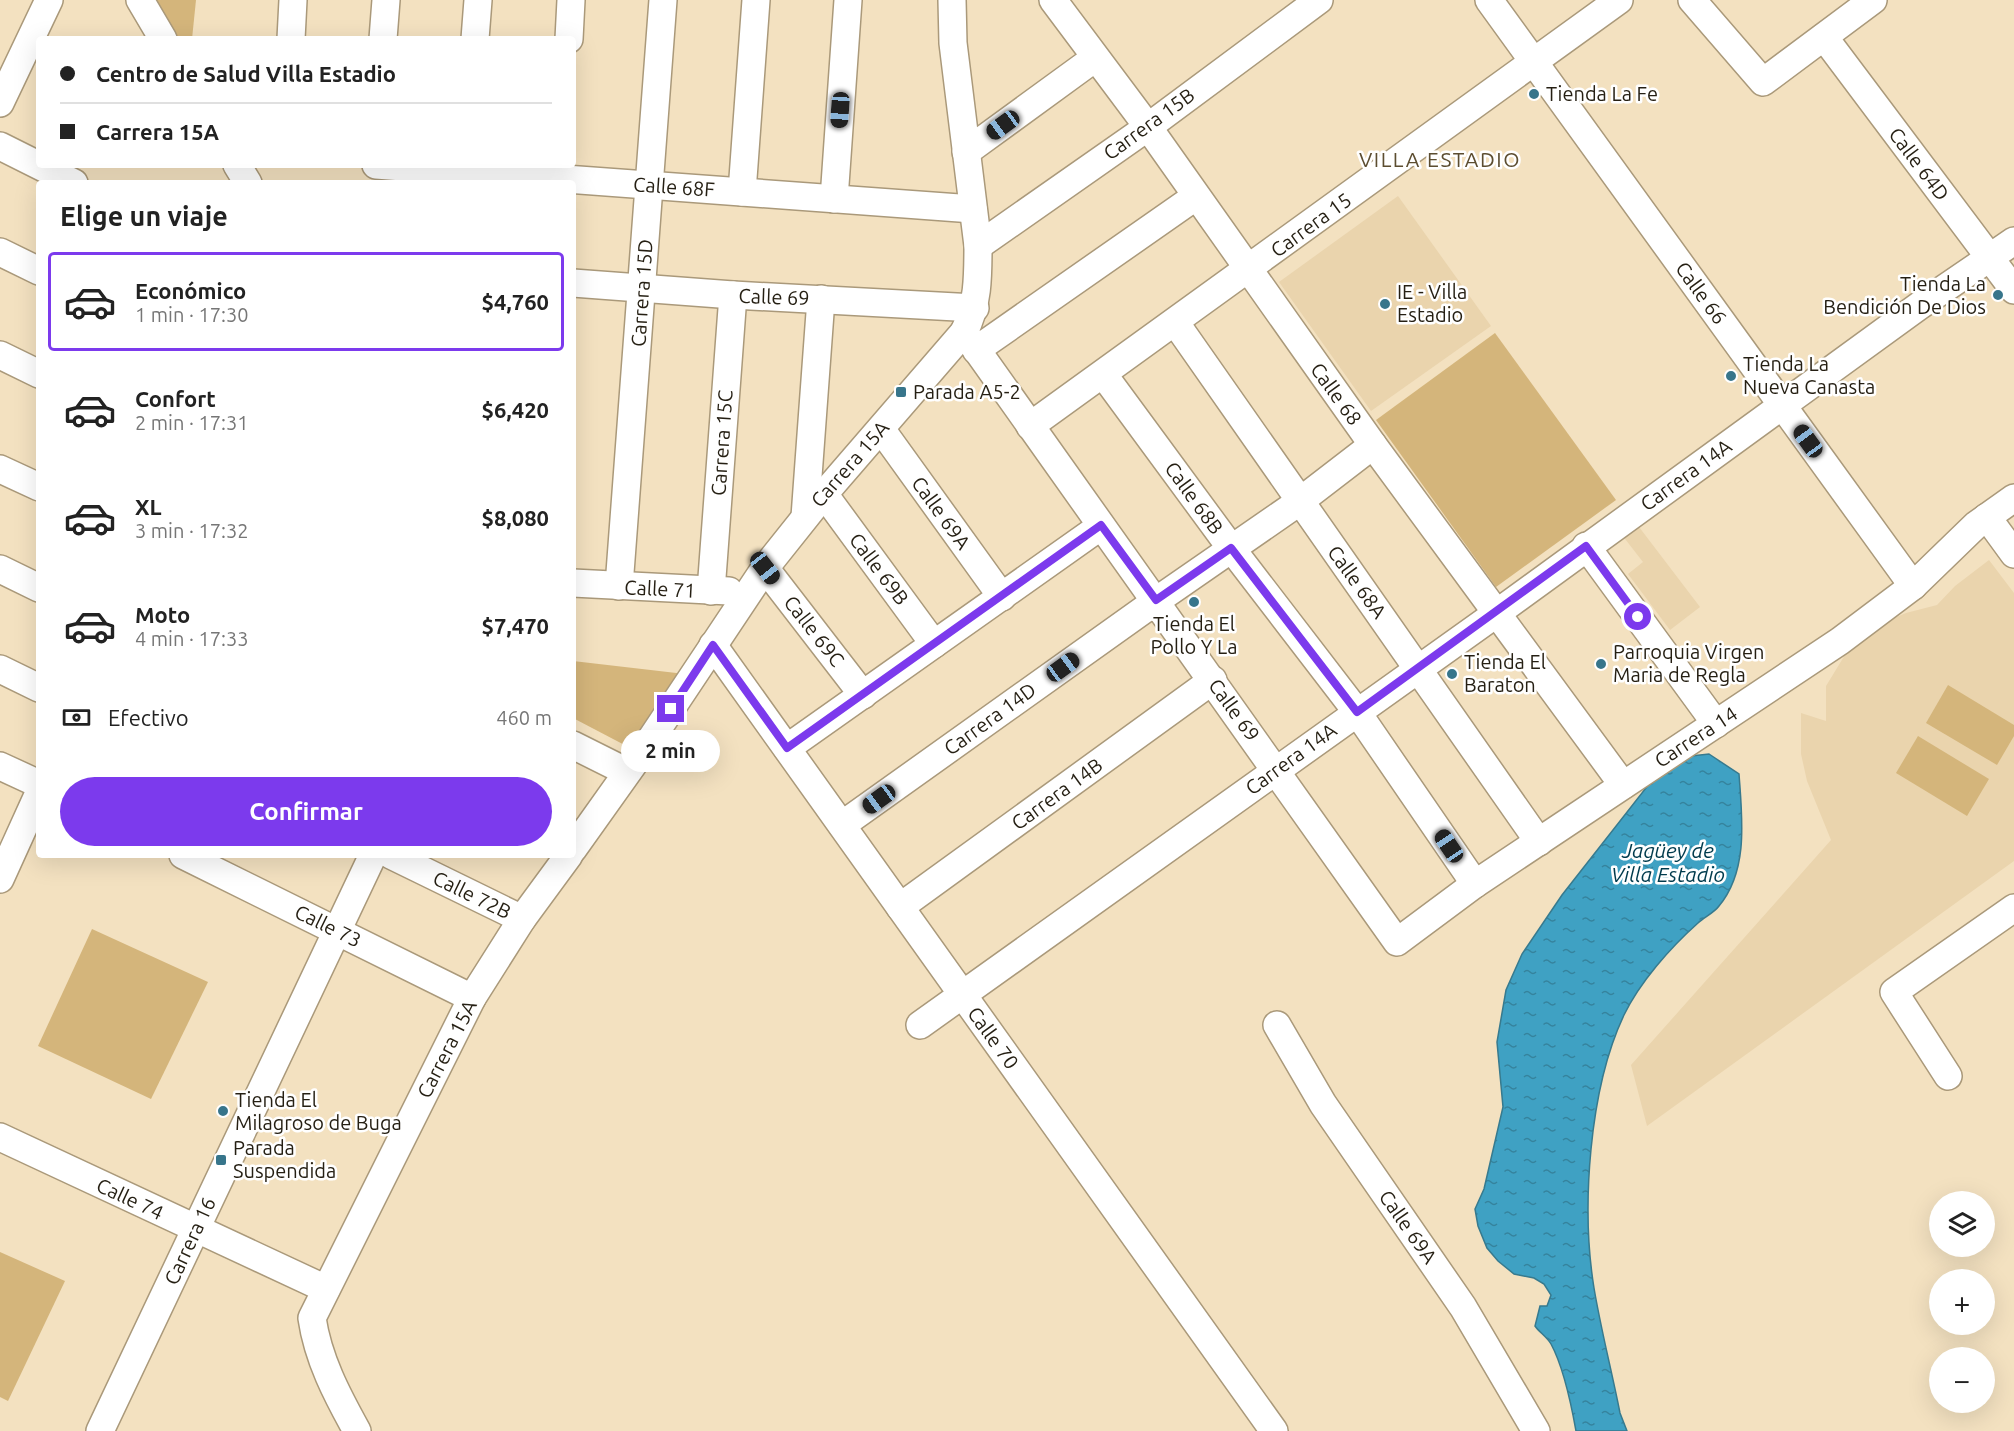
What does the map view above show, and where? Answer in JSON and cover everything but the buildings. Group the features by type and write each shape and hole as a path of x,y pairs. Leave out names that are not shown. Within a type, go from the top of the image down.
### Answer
{"street":[{"path":"0,103 20,55 49,0"},
{"path":"140,0 161,36"},
{"path":"291,36 293,0"},
{"path":"383,36 386,0"},
{"path":"475,36 478,0"},
{"path":"569,36 571,0"},
{"name":"Carrera 15D","path":"619,586 663,0"},
{"path":"742,192 756,0"},
{"path":"834,199 848,0"},
{"name":"Carrera 15A","path":"952,0 953,43 978,246 978,278 970,341"},
{"name":"Calle 68","path":"1053,0 1148,127 1195,197 1373,445 1623,785"},
{"name":"Carrera 15B","path":"978,246 1148,127 1319,0"},
{"name":"Calle 66","path":"1490,0 1912,586"},
{"name":"Carrera 15","path":"1030,426 1248,271 1619,0"},
{"path":"1692,0 1763,82 1873,0"},
{"name":"Calle 64D","path":"1824,37 2014,290"},
{"path":"966,152 1095,58"},
{"path":"0,146 36,164"},
{"path":"44,168 68,180"},
{"name":"Calle 68F","path":"466,168 562,172 650,185 973,209"},
{"name":"Carrera 15A","path":"576,844 748,591 805,517 881,429 970,341 1195,197"},
{"name":"Carrera 14A","path":"920,1025 1497,613 1586,546 1919,306 2014,242"},
{"path":"0,252 36,270"},
{"name":"Calle 69","path":"576,283 733,296 975,308"},
{"name":"Carrera 15C","path":"711,591 733,296"},
{"path":"805,517 821,299"},
{"name":"Calle 68A","path":"1175,322 1539,842"},
{"name":"Calle 69","path":"970,341 1397,942"},
{"path":"0,356 36,373"},
{"name":"Calle 68B","path":"1103,374 1231,548 1357,712 1475,884"},
{"name":"Calle 69A","path":"881,429 1002,597"},
{"name":"Carrera 14D","path":"842,825 1156,600 1299,502 1373,445"},
{"path":"0,469 36,486"},
{"name":"Calle 69B","path":"824,494 934,644"},
{"path":"2005,508 2014,554"},
{"name":"Carrera 14","path":"1397,942 1475,884 1840,641 1912,586 2005,508"},
{"path":"787,748 1101,525"},
{"path":"1586,546 1716,724"},
{"name":"Calle 69C","path":"765,568 863,694"},
{"path":"0,569 36,587"},
{"name":"Calle 71","path":"576,583 748,591"},
{"name":"Calle 70","path":"713,645 1274,1431"},
{"path":"0,669 36,687"},
{"name":"Carrera 14B","path":"900,907 1213,680"},
{"path":"576,746 627,772"},
{"path":"0,766 36,783"},
{"path":"0,879 36,800"},
{"name":"Calle 73","path":"189,858 472,998"},
{"name":"Carrera 16","path":"100,1431 372,858"},
{"name":"Calle 72B","path":"397,858 522,919"},
{"name":"Carrera 15A","path":"357,1431 332,1383 315,1340 312,1318 472,998 522,919 566,858"},
{"path":"1948,1076 1894,992 2014,908"},
{"name":"Calle 69A","path":"1277,1025 1323,1104 1463,1306 1536,1431"},
{"name":"Calle 74","path":"0,1137 326,1289"}],"shaded area":[{"path":"153,0 196,0 192,36 174,36"},
{"name":"IE - Villa Estadio","path":"1398,196 1491,326 1371,411 1279,282"},
{"path":"1495,333 1616,500 1496,587 1376,420"},
{"path":"1636,523 1700,607 1670,630 1628,574 1643,562 1622,535"},
{"path":"1989,560 2014,593 2014,861 1647,1126 1631,1065 1831,840 1807,781 1801,754 1801,713 1826,721 1826,686 1848,650 1880,624 1906,613 1937,605 1955,586"},
{"path":"576,661 685,674 636,751 576,720"},
{"path":"1948,685 2014,725 2014,736 1997,765 1926,723"},
{"path":"1918,736 1989,779 1967,816 1896,773"},
{"path":"92,929 208,982 151,1099 38,1046"},
{"path":"0,1252 65,1281 8,1401 0,1397"}],"water":[{"name":"Jagüey de Villa Estadio","path":"1709,754 1739,774 1742,825 1735,876 1729,892 1719,906 1700,921 1656,966 1624,1015 1612,1045 1603,1078 1591,1149 1588,1222 1594,1288 1620,1413 1627,1431 1576,1431 1560,1364 1551,1344 1535,1326 1540,1306 1547,1306 1551,1295 1544,1284 1534,1278 1514,1274 1498,1261 1487,1248 1478,1226 1475,1209 1484,1189 1503,1107 1497,1042 1506,990 1522,954 1562,895 1660,770 1682,757"}],"place":[{"name":"Tienda La Fe","path":"1534,94"},
{"name":"Tienda La Bendición De Dios","path":"1998,295"},
{"name":"IE - Villa Estadio","path":"1385,304"},
{"name":"Tienda La Nueva Canasta","path":"1731,376"},
{"name":"Parada A5-2","path":"901,392"},
{"name":"Tienda El Pollo Y La","path":"1194,602"},
{"name":"Parroquia Virgen Maria de Regla","path":"1601,664"},
{"name":"Tienda El Baraton","path":"1452,674"},
{"name":"Tienda El Milagroso de Buga","path":"223,1111"},
{"name":"Parada Suspendida","path":"221,1160"}],"district":[{"name":"VILLA ESTADIO","path":"1440,160"}],"route":[{"path":"671,709 713,645 787,748 1101,525 1156,600 1231,548 1357,712 1497,613 1586,546 1638,617"}]}
